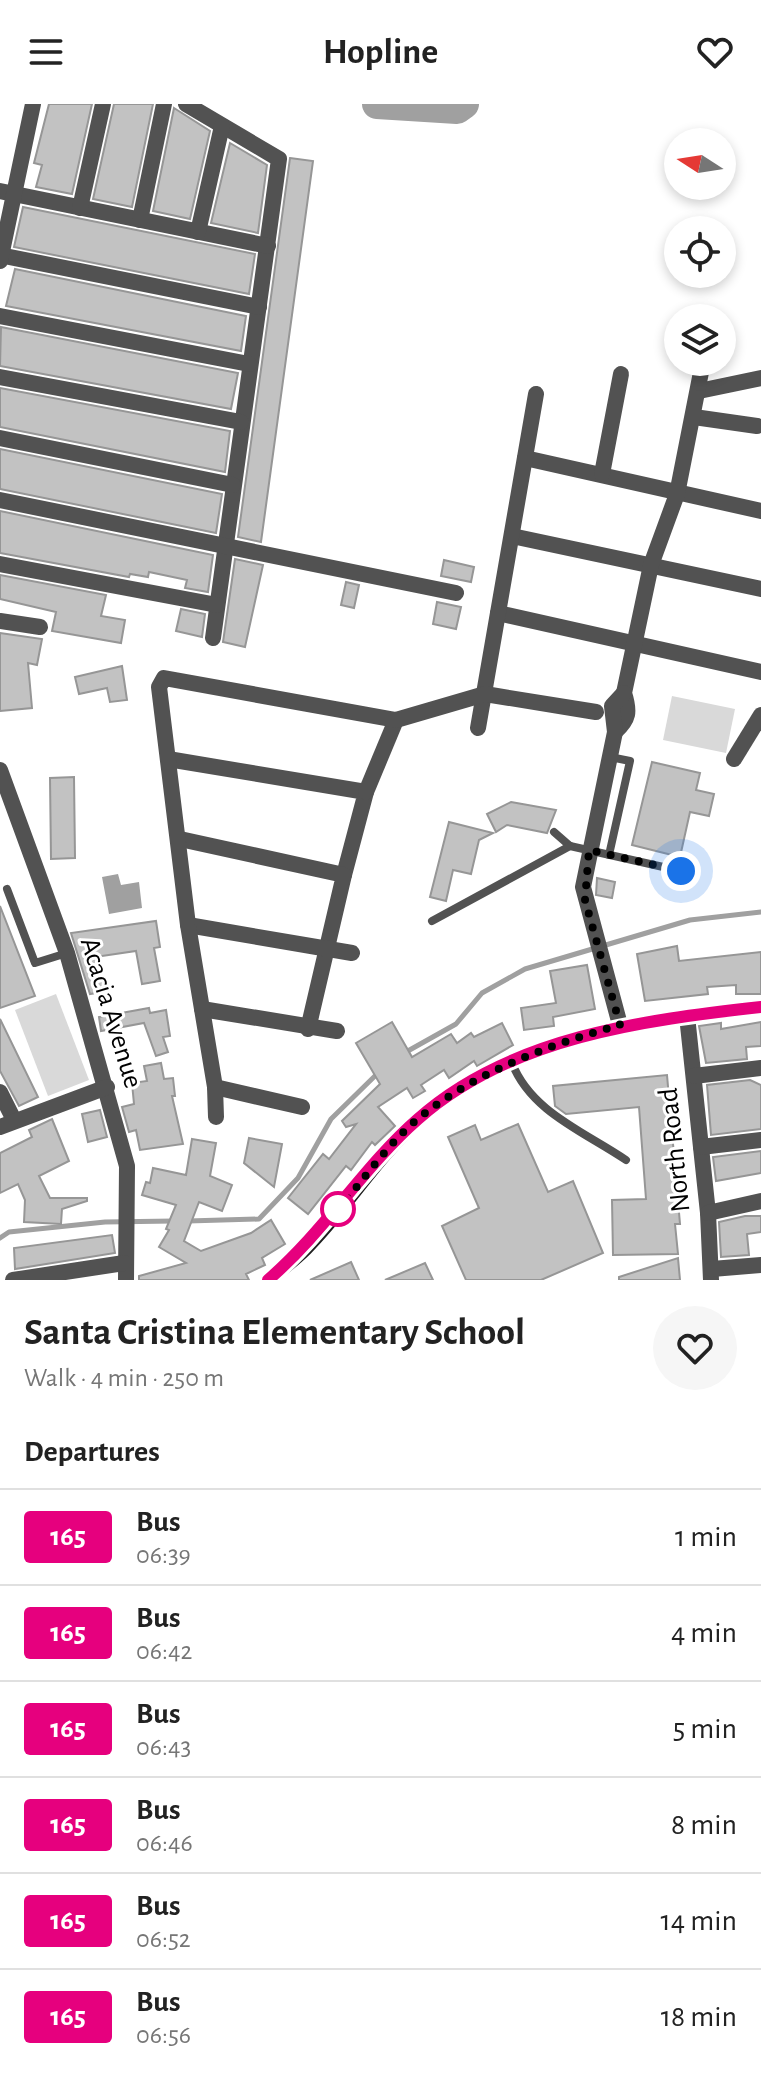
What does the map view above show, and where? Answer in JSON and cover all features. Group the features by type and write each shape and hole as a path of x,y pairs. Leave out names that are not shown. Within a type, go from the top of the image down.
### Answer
{"street":[{"path":"33,104 7,193 0,257 259,307"},
{"path":"80,208 103,104"},
{"path":"140,220 164,104"},
{"path":"186,104 279,159 213,638"},
{"path":"198,232 222,126"},
{"path":"7,193 268,246"},
{"path":"0,316 249,364"},
{"path":"602,474 621,374"},
{"path":"620,1025 583,887 615,732 612,706 624,693 651,565 677,494 701,376"},
{"path":"0,377 241,422"},
{"path":"699,391 761,378"},
{"path":"478,728 536,394"},
{"path":"694,417 757,426"},
{"path":"0,438 233,485"},
{"path":"525,458 761,511"},
{"path":"0,500 225,548 354,569 456,593"},
{"path":"512,536 761,589"},
{"path":"0,564 217,605"},
{"path":"498,613 761,672"},
{"path":"0,621 40,627"},
{"path":"216,1117 215,1087 188,925 180,839 159,687 164,678 396,720 485,694 596,712"},
{"path":"734,759 761,715"},
{"path":"308,1029 366,792 396,720"},
{"path":"168,759 366,792"},
{"name":"Acacia Avenue","path":"0,770 67,953 127,1166 126,1280"},
{"path":"180,839 344,875"},
{"path":"188,925 352,953"},
{"path":"268,1280 305,1248 380,1158 419,1118 471,1083 576,1037 620,1025 761,1007"},
{"path":"202,1009 308,1029 337,1031"},
{"name":"North Road","path":"687,1016 712,1274"},
{"path":"694,1076 761,1068"},
{"path":"0,1092 7,1123 107,1087"},
{"path":"215,1087 302,1107"},
{"path":"701,1147 761,1140"},
{"path":"708,1213 761,1201"},
{"path":"13,1280 124,1263"},
{"path":"712,1274 761,1265"}],"lane":[{"path":"609,855 630,761 610,757"},
{"path":"554,832 570,846 681,871"},
{"path":"432,921 570,846"},
{"path":"7,889 35,963 67,953"},
{"path":"512,1063 518,1078 554,1116 626,1160"}],"shaded area":[{"path":"672,696 735,709 726,753 663,740"},
{"path":"118,874 121,885 139,882 142,908 109,914 102,877"},
{"path":"56,994 89,1080 48,1096 15,1010"}],"building":[{"path":"49,104 92,104 72,194 36,187 42,165 34,163"},
{"path":"114,104 153,104 132,207 93,199"},
{"path":"174,108 210,131 190,219 153,211"},
{"path":"230,143 267,165 258,233 211,223"},
{"path":"290,158 313,161 261,542 238,537"},
{"path":"23,207 255,254 249,294 14,247"},
{"path":"15,269 246,316 241,351 6,306"},
{"path":"1,327 238,373 231,409 0,366"},
{"path":"0,388 230,431 225,472 0,427"},
{"path":"0,449 222,494 216,533 0,489"},
{"path":"0,511 213,555 208,592 185,588 187,580 149,572 148,577 130,574 129,577 0,553"},
{"path":"235,559 263,565 245,647 223,642"},
{"path":"444,560 474,567 471,582 441,576"},
{"path":"0,575 106,595 101,616 125,620 121,643 52,631 56,612 0,599"},
{"path":"346,582 359,585 354,608 341,605"},
{"path":"437,602 461,607 456,629 433,624"},
{"path":"181,609 205,614 202,637 176,631"},
{"path":"0,633 42,639 37,665 28,663 32,708 0,711"},
{"path":"122,666 127,700 110,702 107,688 79,694 75,677"},
{"path":"652,762 700,773 696,790 714,794 709,816 690,812 680,857 632,845"},
{"path":"74,777 75,858 51,859 50,778"},
{"path":"511,802 556,810 547,833 507,825 496,832 487,814"},
{"path":"449,822 493,833 479,840 471,874 453,870 446,901 430,897"},
{"path":"597,878 615,882 612,898 596,895"},
{"path":"0,906 35,996 0,1008"},
{"path":"156,921 160,947 154,948 160,981 142,984 136,951 95,957 108,991 90,994 71,933"},
{"path":"677,946 679,961 761,952 761,994 736,994 736,985 707,987 708,994 645,1001 637,954"},
{"path":"587,965 595,1009 553,1017 554,1026 524,1030 521,1008 556,1003 550,971"},
{"path":"149,1008 150,1013 166,1010 170,1036 163,1037 168,1052 156,1056 144,1023 101,1031 99,1017"},
{"path":"0,1019 38,1097 19,1106 0,1071"},
{"path":"392,1022 412,1057 451,1034 457,1043 471,1033 474,1037 502,1023 513,1045 477,1066 474,1061 449,1078 444,1070 421,1085 425,1091 413,1098 407,1088 378,1107 395,1126 375,1145 372,1142 351,1170 346,1166 308,1214 288,1198 323,1154 329,1159 356,1124 346,1127 342,1121 380,1084 356,1043"},
{"path":"761,1022 761,1046 746,1047 747,1059 706,1063 699,1026 721,1023 721,1029"},
{"path":"161,1063 164,1079 173,1078 175,1096 172,1096 183,1144 140,1150 136,1130 129,1132 122,1107 134,1104 132,1083 147,1081 144,1066"},
{"path":"667,1075 680,1224 675,1224 678,1254 613,1255 612,1200 646,1199 639,1107 566,1114 555,1106 553,1086"},
{"path":"750,1080 761,1085 761,1129 711,1135 707,1085"},
{"path":"100,1110 107,1137 88,1142 82,1114"},
{"path":"52,1119 69,1161 39,1176 50,1198 87,1198 87,1201 62,1209 61,1224 24,1222 25,1200 18,1184 0,1193 0,1153 32,1137 29,1130"},
{"path":"518,1124 548,1192 573,1181 603,1253 541,1280 466,1280 442,1226 479,1208 448,1137 475,1125 481,1140"},
{"path":"249,1138 282,1144 274,1187 244,1163"},
{"path":"192,1139 216,1143 210,1176 232,1185 222,1211 199,1202 184,1241 201,1251 251,1233 271,1220 285,1244 262,1258 265,1265 246,1274 249,1280 139,1280 139,1276 186,1263 159,1247 169,1230 166,1229 176,1205 142,1195 146,1182 150,1183 153,1168 186,1175"},
{"path":"761,1151 761,1173 716,1181 713,1157"},
{"path":"761,1216 761,1232 747,1234 749,1255 721,1257 719,1222"},
{"path":"112,1235 115,1253 15,1269 14,1248"},
{"path":"678,1258 680,1280 619,1280 619,1277"},
{"path":"351,1262 359,1280 310,1280"},
{"path":"425,1263 433,1280 385,1280"}],"waterway":[{"path":"377,104 457,109 464,104"},
{"path":"406,1052 456,1024 482,993 525,969 690,920 761,912"},
{"path":"188,1221 259,1219 298,1178 331,1119 379,1072"},
{"path":"0,1238 9,1232 105,1222 174,1221"}],"bus line":[{"name":"165","path":"268,1280 305,1248 380,1158 419,1118 471,1083 525,1056 620,1025 761,1007"}],"route":[{"path":"338,1209 380,1158 419,1118 471,1083 525,1056 620,1025 585,900 583,887 589,850 681,871"}]}
